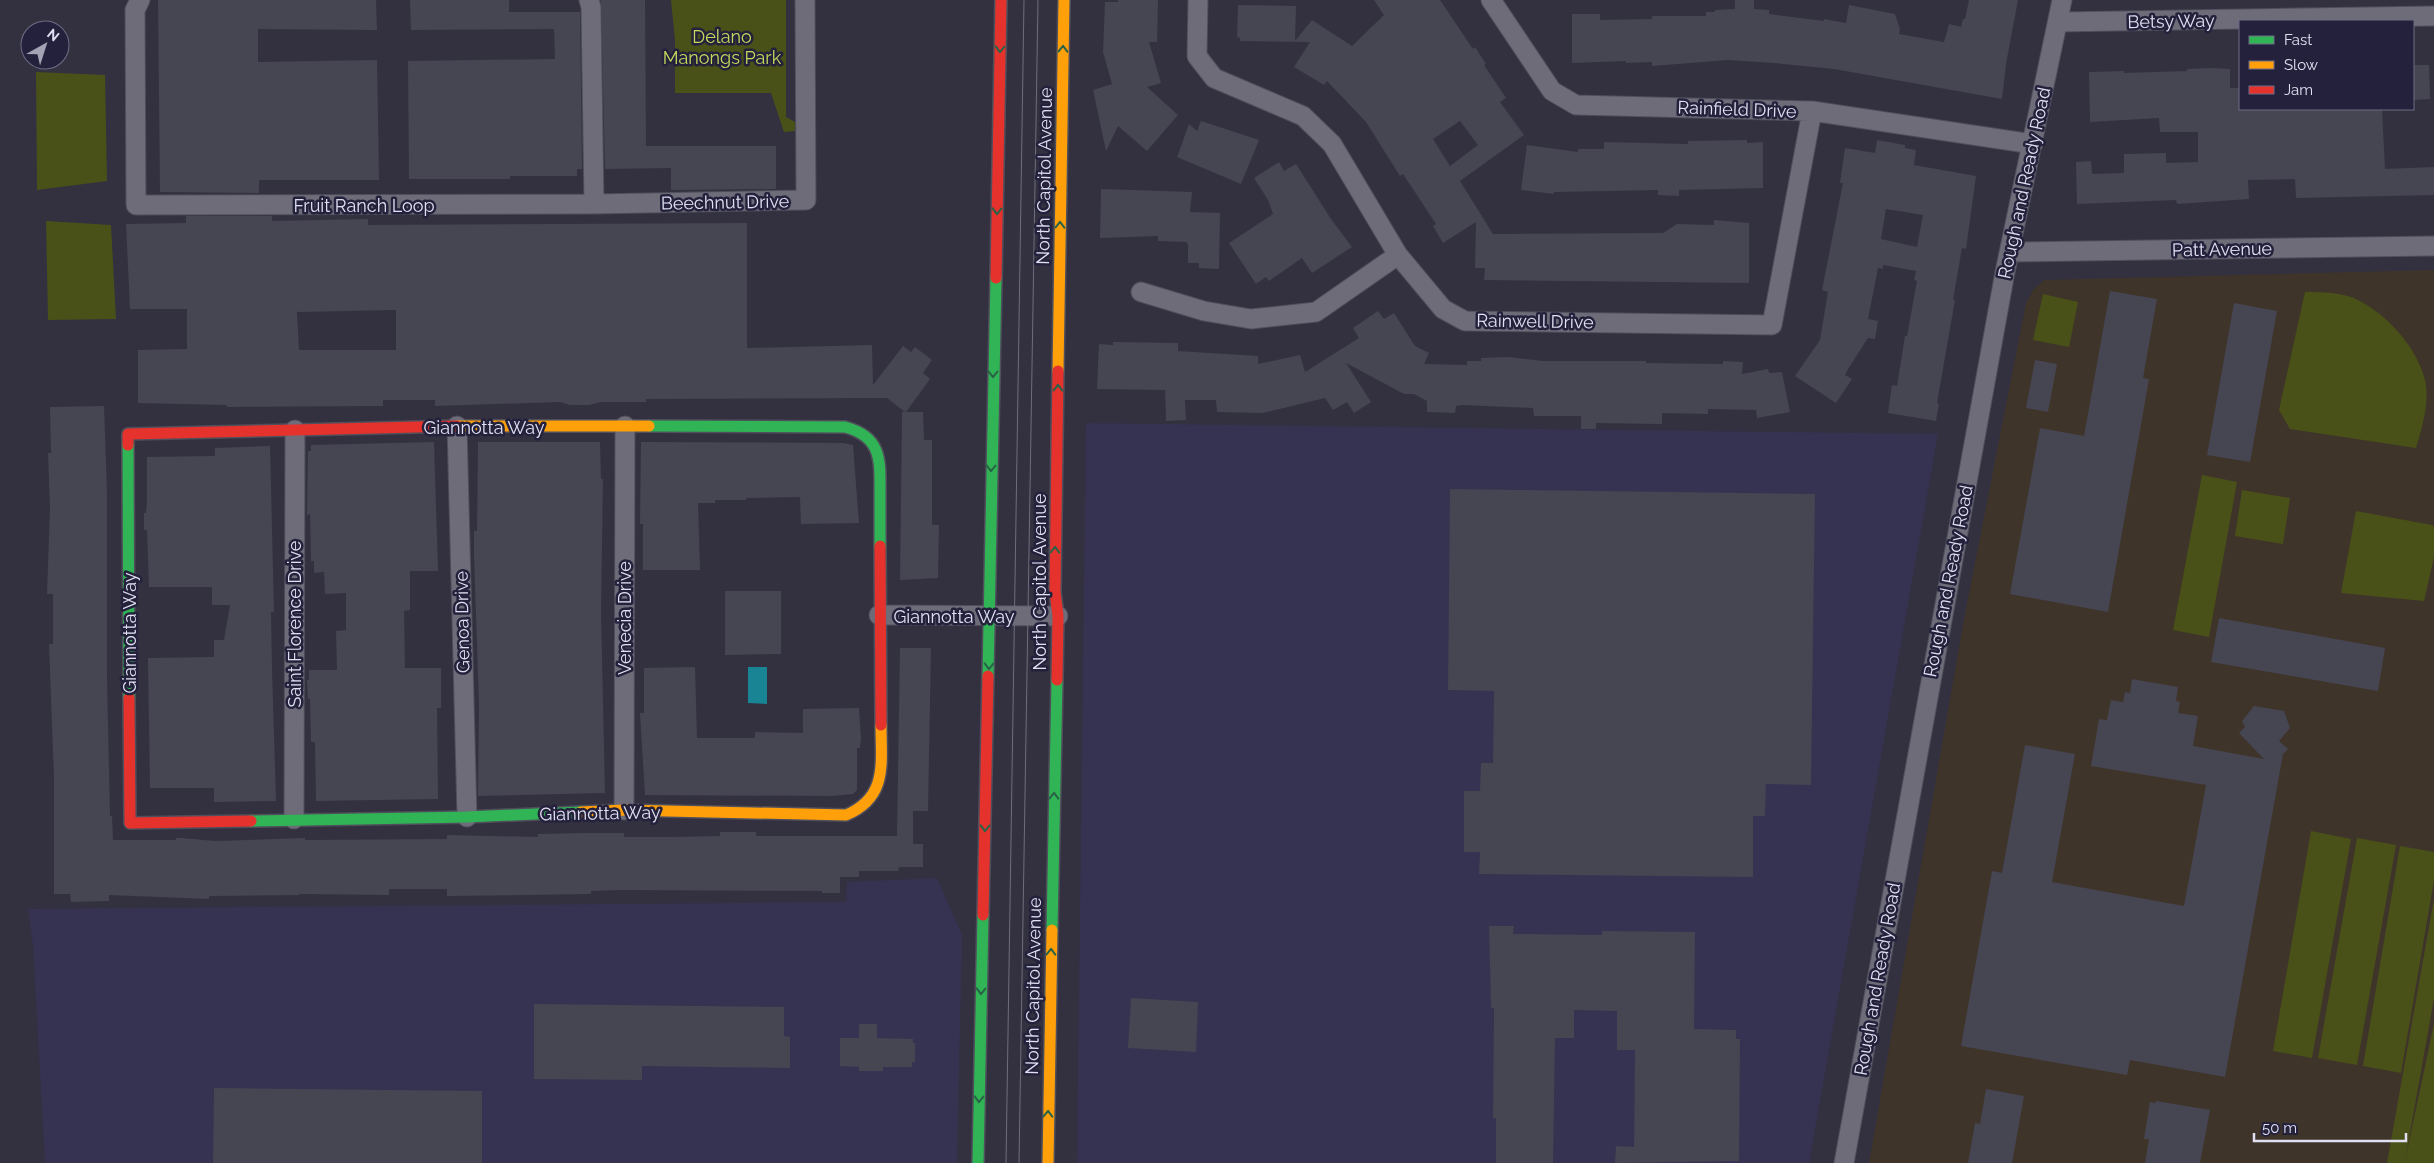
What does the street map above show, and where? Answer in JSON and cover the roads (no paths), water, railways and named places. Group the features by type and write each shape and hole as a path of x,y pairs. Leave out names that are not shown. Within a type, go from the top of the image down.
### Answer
{"main road":[{"path":"978,1163 990,617 992,410 1002,0"},
{"name":"North Capitol Avenue","path":"1048,1163 1058,616 1055,592 1064,0"},
{"name":"Giannotta Way","path":"457,426 845,427 862,431 874,445 880,459 879,615 882,774 876,792 864,808 846,815 624,810 467,817 130,823 128,434 457,426"}],"street":[{"name":"Fruit Ranch Loop","path":"140,0 135,10 136,205 594,204"},
{"path":"589,0 592,7 594,204"},
{"name":"Beechnut Drive","path":"594,204 806,200 805,0"},
{"name":"Rainwell Drive","path":"1198,0 1197,56 1214,78 1303,116 1332,144 1398,255 1443,309 1465,320 1772,324 1812,111"},
{"name":"Rainfield Drive","path":"1492,0 1552,91 1576,105 1812,111 2032,144"},
{"name":"Rough and Ready Road","path":"1844,1163 1931,672 2010,252 2062,0"},
{"name":"Betsy Way","path":"2058,22 2434,16"},
{"name":"Patt Avenue","path":"2010,252 2434,246"},
{"path":"1141,292 1204,311 1251,319 1316,312 1398,255"},
{"name":"Genoa Drive","path":"457,426 467,817"},
{"name":"Venecia Drive","path":"624,810 625,426"},
{"name":"Saint Florence Drive","path":"294,819 295,430"},
{"name":"Giannotta Way","path":"879,615 1058,616"}],"water":[{"path":"748,667 767,667 767,704 748,703"}],"tram line":[{"path":"1006,1163 1024,0"},
{"path":"1019,1163 1038,0"}],"park label":[{"name":"Delano Manongs Park","path":"722,46"}]}
